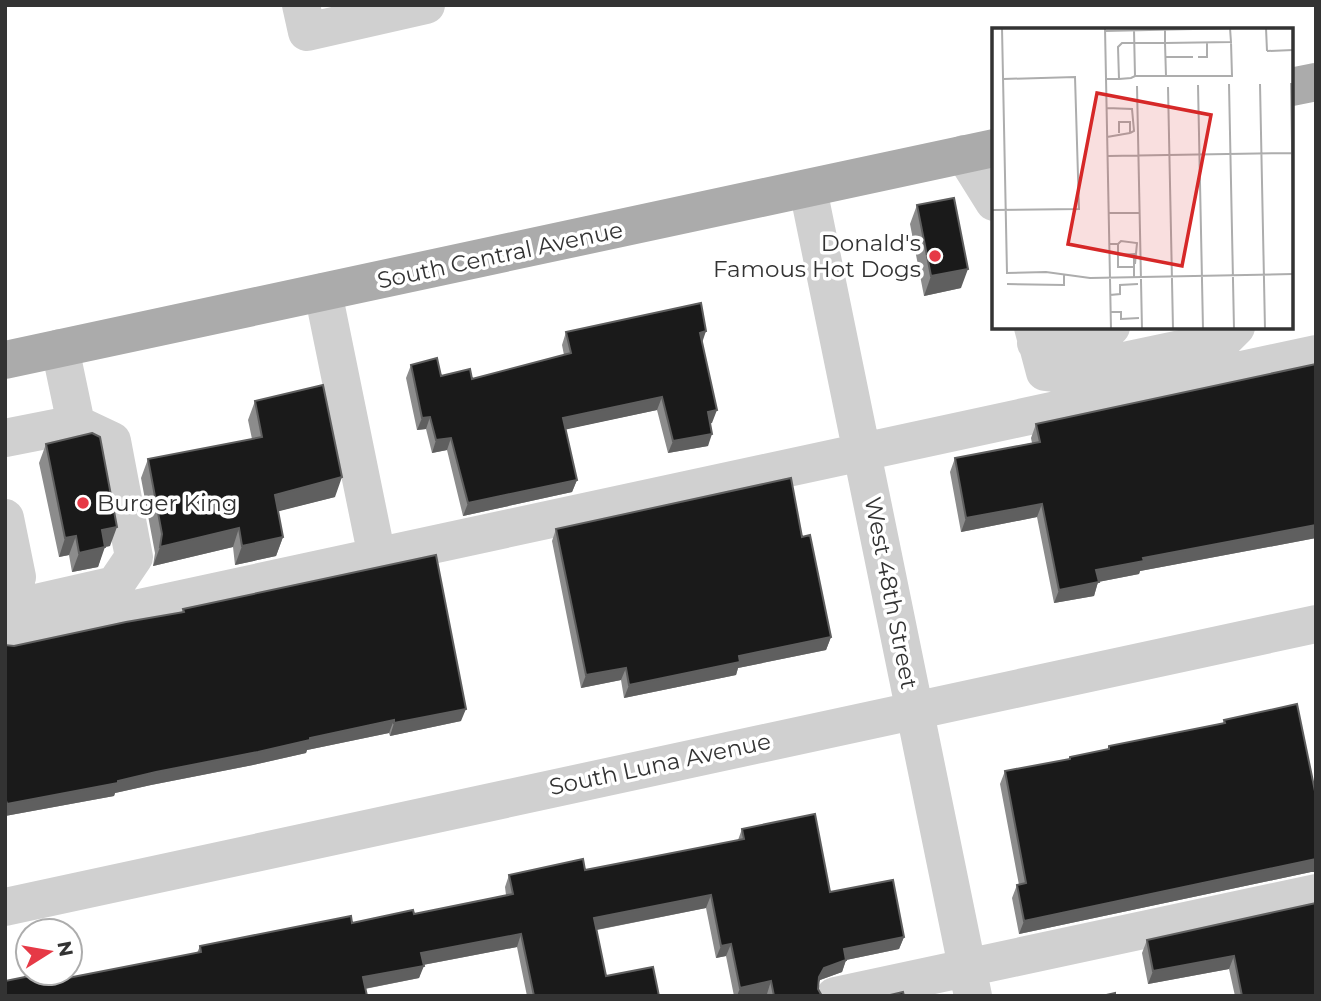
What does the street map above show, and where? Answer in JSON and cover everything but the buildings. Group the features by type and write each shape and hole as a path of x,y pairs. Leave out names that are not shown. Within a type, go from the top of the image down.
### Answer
{"main road":[{"path":"1293,87 1316,82"},
{"name":"South Central Avenue","path":"5,360 979,151"}],"street":[{"path":"301,5 307,32 426,5"},
{"path":"979,151 992,195"},
{"name":"West 48th Street","path":"808,189 970,981"},
{"path":"323,292 377,557"},
{"path":"1092,329 1035,335 1045,372 1062,374 1223,340 1234,329"},
{"path":"60,348 76,424"},
{"path":"5,637 1316,354"},
{"path":"5,438 76,424 112,441 134,557 115,585 5,610"},
{"path":"5,518 17,577 5,579"},
{"name":"South Luna Avenue","path":"5,907 1316,624"},
{"path":"835,996 970,981 1316,893"}],"place":[{"name":"Donald's Famous Hot Dogs","path":"935,256"},
{"name":"Burger King","path":"83,503"}]}
